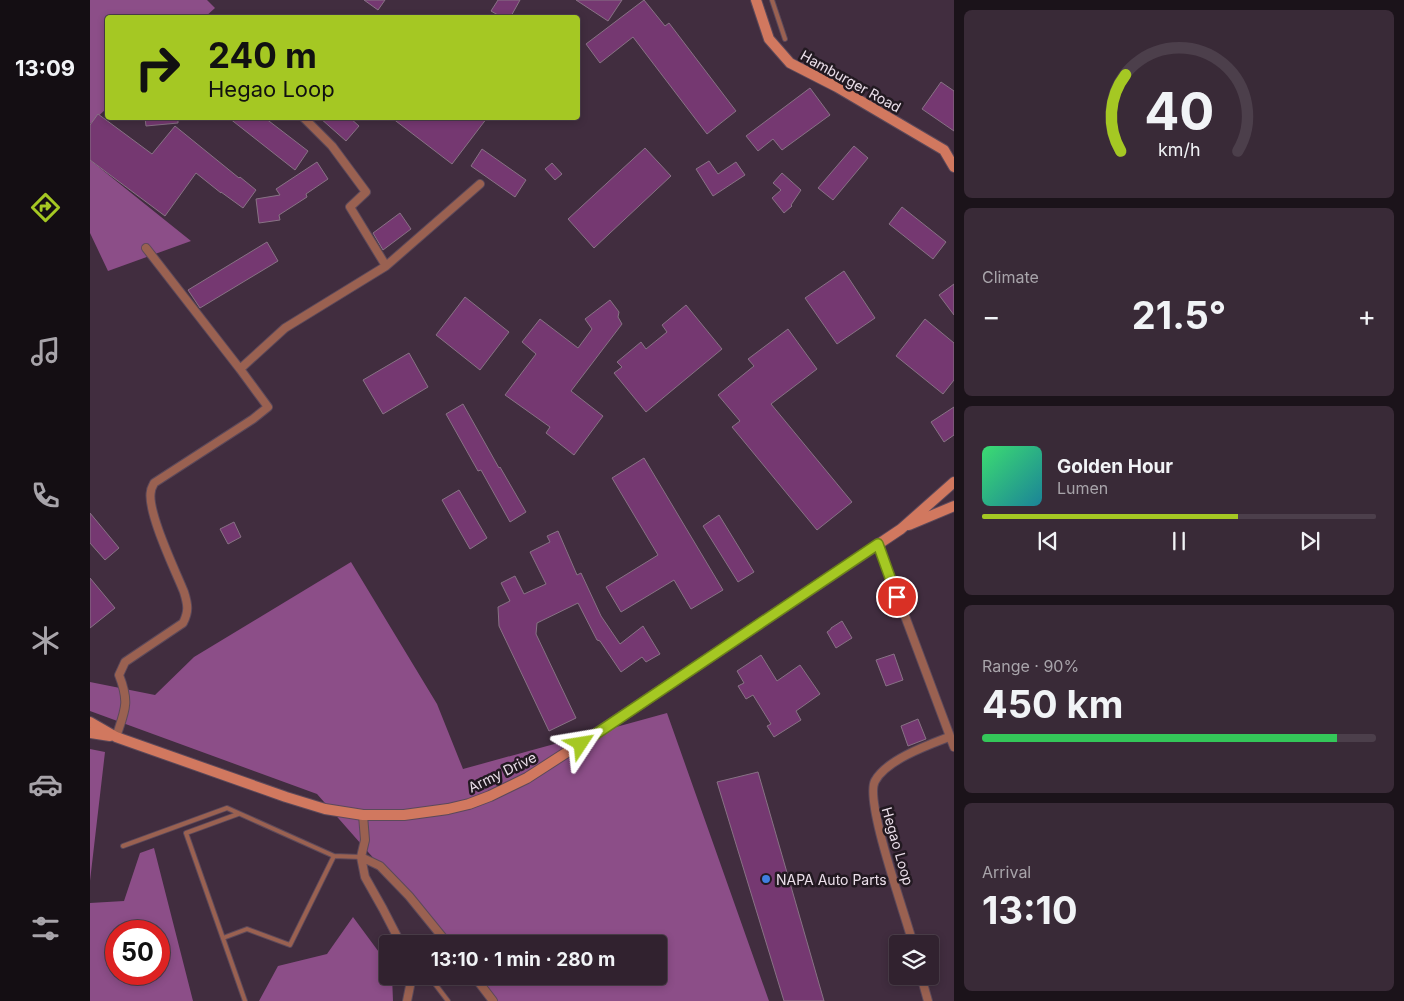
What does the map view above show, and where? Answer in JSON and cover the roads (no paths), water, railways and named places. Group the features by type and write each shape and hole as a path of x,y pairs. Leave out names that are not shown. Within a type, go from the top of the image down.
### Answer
{"main road":[{"name":"Hamburger Road","path":"756,0 769,39 790,63 837,87 944,150 954,167"},
{"name":"Army Drive","path":"90,733 116,737 326,809 363,815 404,815 448,809 490,796 521,781 553,762 901,528 954,482"},
{"name":"Army Drive","path":"901,528 954,506"},
{"name":"Army Drive","path":"90,722 116,737"}],"street":[{"path":"306,120 332,146 366,192 350,207 386,266"},
{"path":"944,150 954,156"},
{"path":"240,369 285,328 386,266 480,184"},
{"path":"116,737 126,700 125,688 119,675 125,662 183,623 187,615 188,604 156,522 150,501 150,490 154,483 253,419 268,407 146,248"},
{"path":"878,544 954,747"},
{"name":"Hegao Loop","path":"910,935 879,830 873,802 874,782 885,769 916,750 950,737"},
{"path":"363,815 365,840 362,857 365,878 384,909 396,935"},
{"path":"362,857 380,866 409,896 441,935"},
{"path":"407,1001 410,985"},
{"path":"481,985 493,1001"},
{"path":"924,985 928,1001"}],"lane":[{"path":"772,0 786,39"},
{"path":"123,846 227,808 334,856 362,857"},
{"path":"238,814 186,833 245,1001"},
{"path":"223,938 247,930 290,945 334,856"},
{"path":"436,985 448,1001"}],"place":[{"name":"NAPA Auto Parts","path":"766,879"}]}
